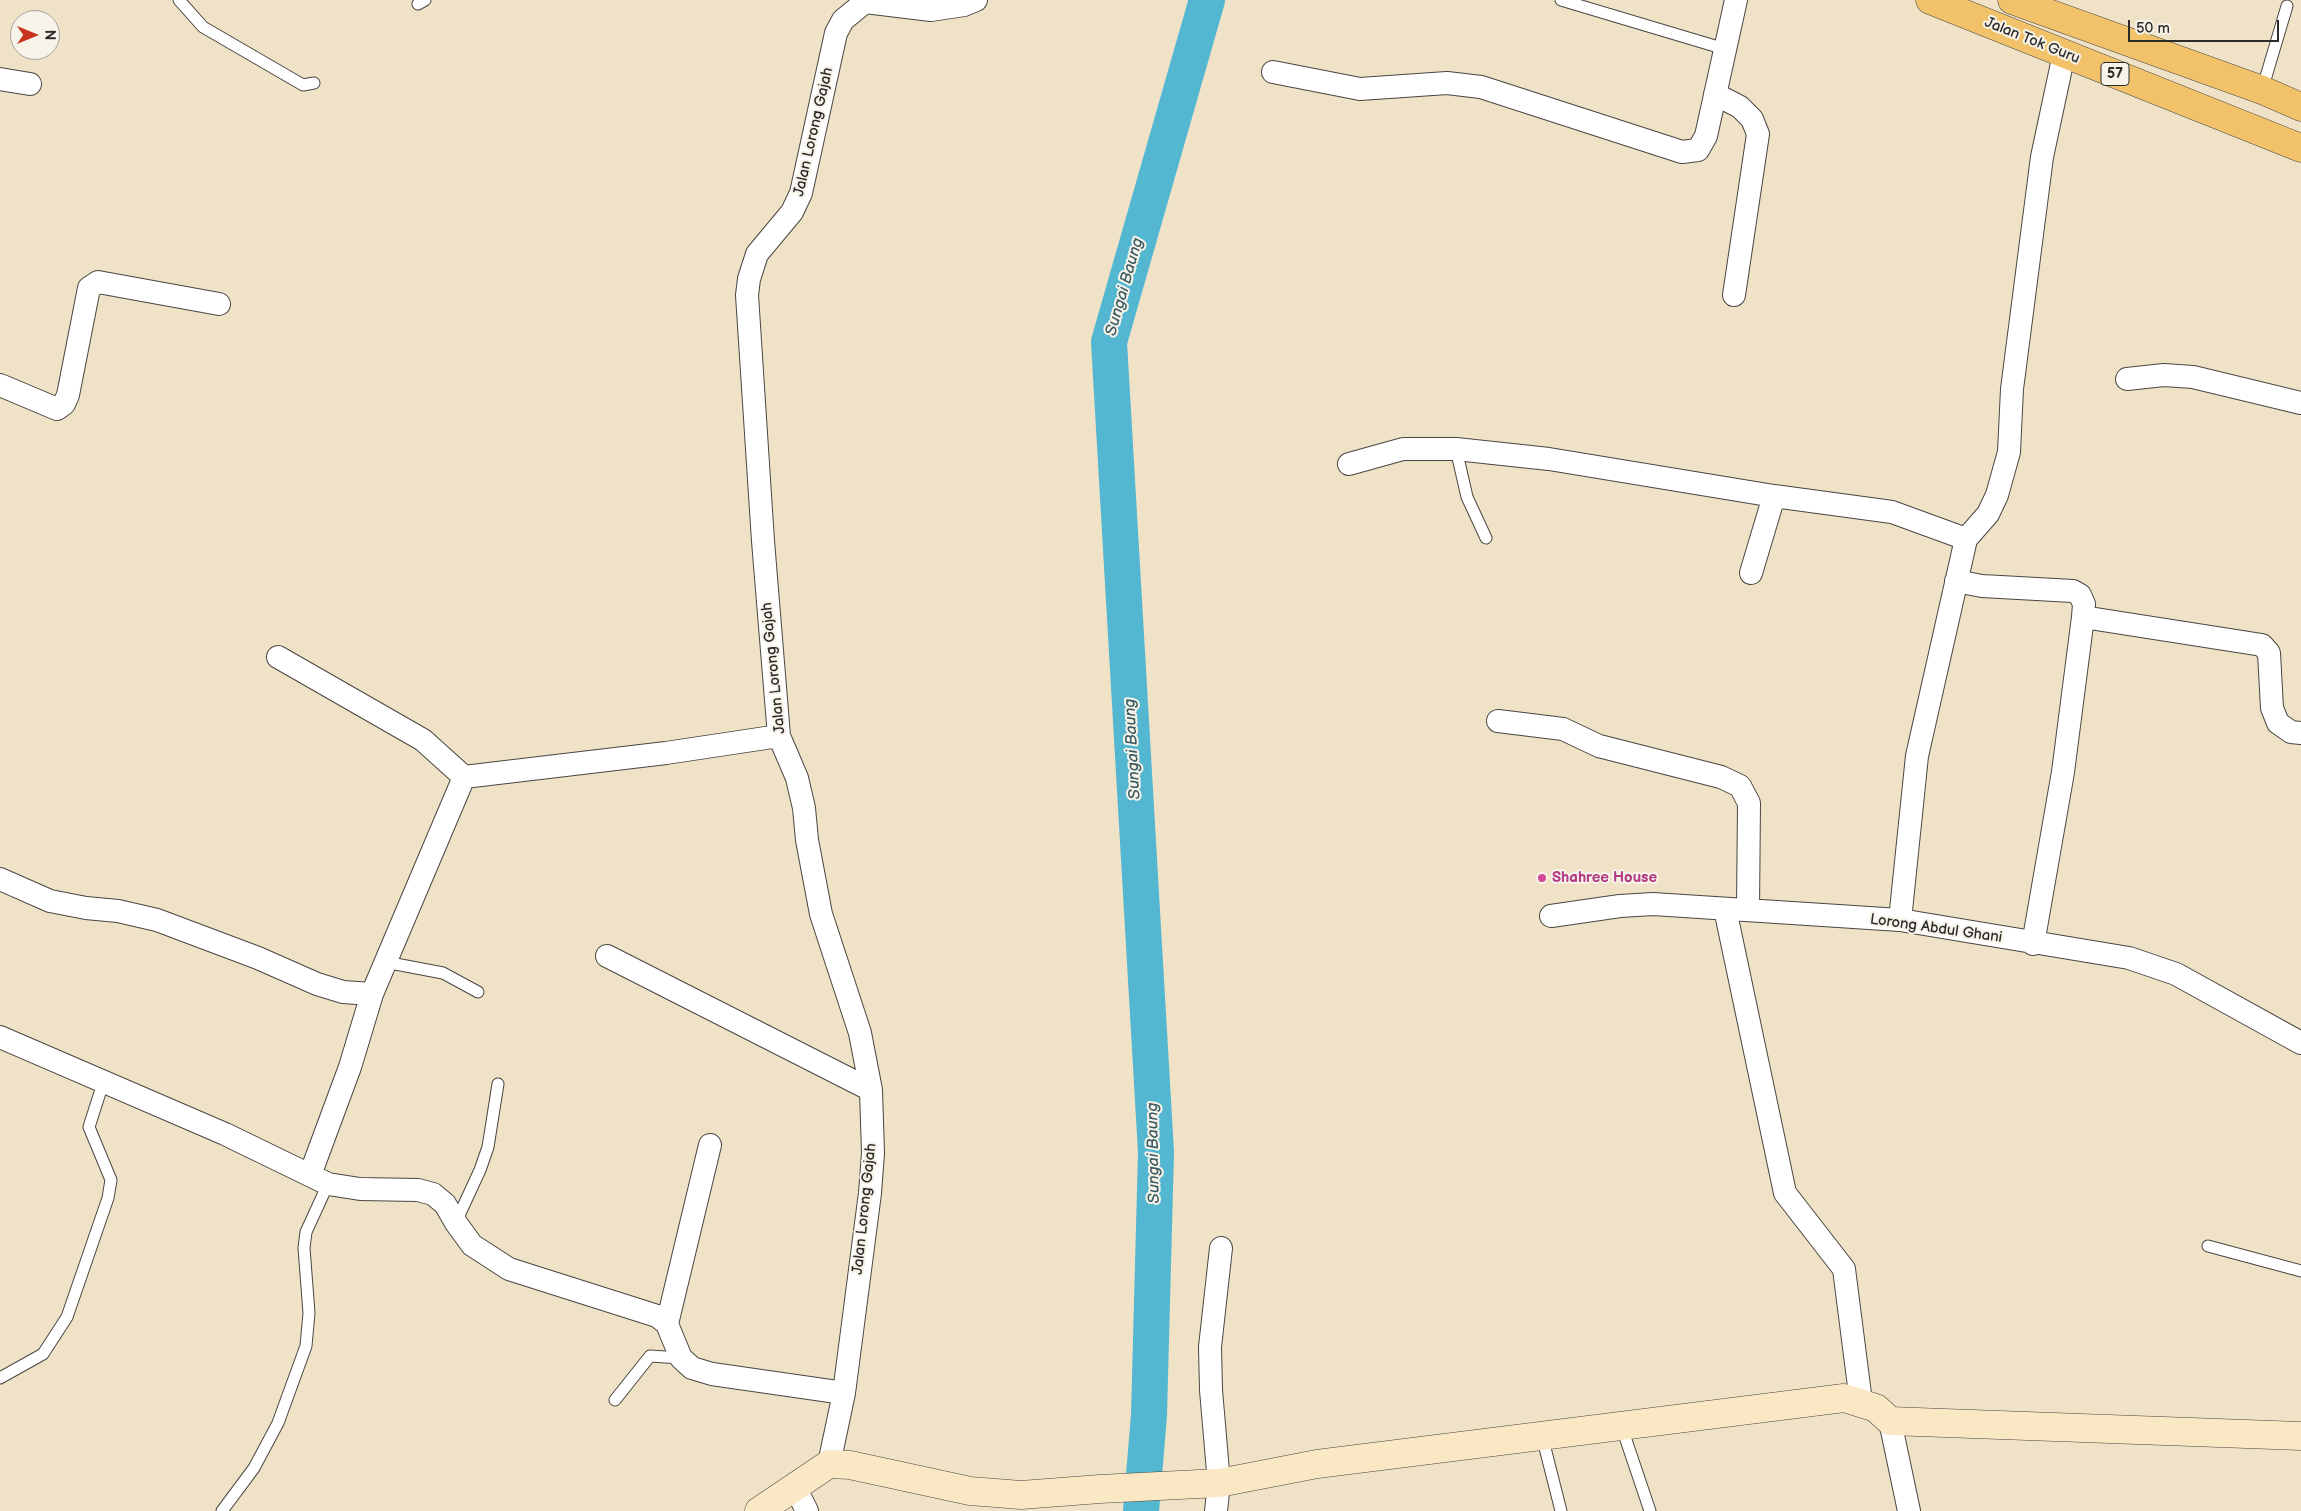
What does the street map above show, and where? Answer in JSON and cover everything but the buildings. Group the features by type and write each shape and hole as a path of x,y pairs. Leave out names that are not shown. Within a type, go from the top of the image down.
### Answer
{"main road":[{"name":"Jalan Tok Guru","path":"1930,0 2301,148"},
{"name":"Jalan Tok Guru","path":"2012,0 2262,90 2301,107"}],"street":[{"name":"Jalan Lorong Gajah","path":"829,1464 844,1392 873,1153 871,1090 860,1033 821,914 807,840 804,808 797,778 779,736 762,541 747,295 749,279 758,254 796,207 801,193 836,33 843,20 865,2 931,10 964,5 976,0"},
{"path":"1273,72 1360,89 1447,83 1481,88 1682,152 1698,150 1706,136 1736,0"},
{"path":"1900,920 1917,756 1956,581 1966,539 1991,508 1997,495 2009,452 2012,389 2042,157 2064,54"},
{"path":"0,80 30,84"},
{"path":"1715,94 1740,107 1752,119 1758,134 1734,295"},
{"path":"0,385 56,409 64,404 68,395 89,288 98,282 219,304"},
{"path":"2127,379 2164,375 2193,377 2301,404"},
{"path":"1349,464 1399,449 1456,449 1549,459 1774,496 1892,512 1966,539"},
{"path":"1751,573 1774,496"},
{"path":"1956,581 1982,586 2073,592 2080,596 2084,604 2063,772 2033,944"},
{"path":"2083,617 2262,645 2269,653 2272,708 2278,723 2291,732 2301,733"},
{"path":"278,657 424,740 464,777 666,753 779,736"},
{"path":"1498,721 1562,729 1599,746 1721,777 1740,786 1748,803 1748,910"},
{"path":"319,1180 372,994 464,777"},
{"path":"0,879 50,901 86,908 118,911 157,920 249,954 317,984 343,992 372,994"},
{"name":"Lorong Abdul Ghani","path":"1551,916 1620,906 1653,904 1900,920 2033,944 2129,958 2157,966 2301,1043"},
{"path":"1725,909 1786,1193 1844,1268 1861,1402"},
{"path":"607,956 871,1090"},
{"path":"0,1037 104,1080 225,1134 319,1180 360,1189 418,1190 433,1194 445,1204 456,1224 472,1245 509,1269 657,1316 667,1324 681,1358 692,1368 712,1374 844,1392"},
{"path":"667,1324 710,1145"},
{"path":"1216,1511 1219,1483 1211,1390 1210,1348 1221,1248"},
{"path":"759,1511 801,1500 829,1464 850,1465 970,1491 1021,1495 1219,1483 1317,1464 1823,1399 1844,1398 1876,1408 1890,1421 1909,1511"},
{"path":"1890,1421 2301,1436"}],"lane":[{"path":"178,0 202,27 303,85 314,83"},
{"path":"1561,0 1725,49"},
{"path":"2262,90 2287,6"},
{"path":"1456,449 1466,492 1486,538"},
{"path":"385,962 443,973 478,992"},
{"path":"0,1378 43,1354 67,1317 108,1198 111,1180 89,1127 104,1080"},
{"path":"456,1224 488,1147 498,1084"},
{"path":"222,1511 254,1468 274,1430 306,1346 309,1313 304,1248 319,1180"},
{"path":"2208,1246 2301,1271"},
{"path":"616,1400 644,1360 650,1356 681,1358"},
{"path":"1621,1425 1650,1511"},
{"path":"1542,1436 1561,1511"}],"waterway":[{"name":"Sungai Baung","path":"1141,1511 1149,1415 1156,1152 1109,342 1207,0"}],"place":[{"name":"Shahree House","path":"1542,878"}]}
